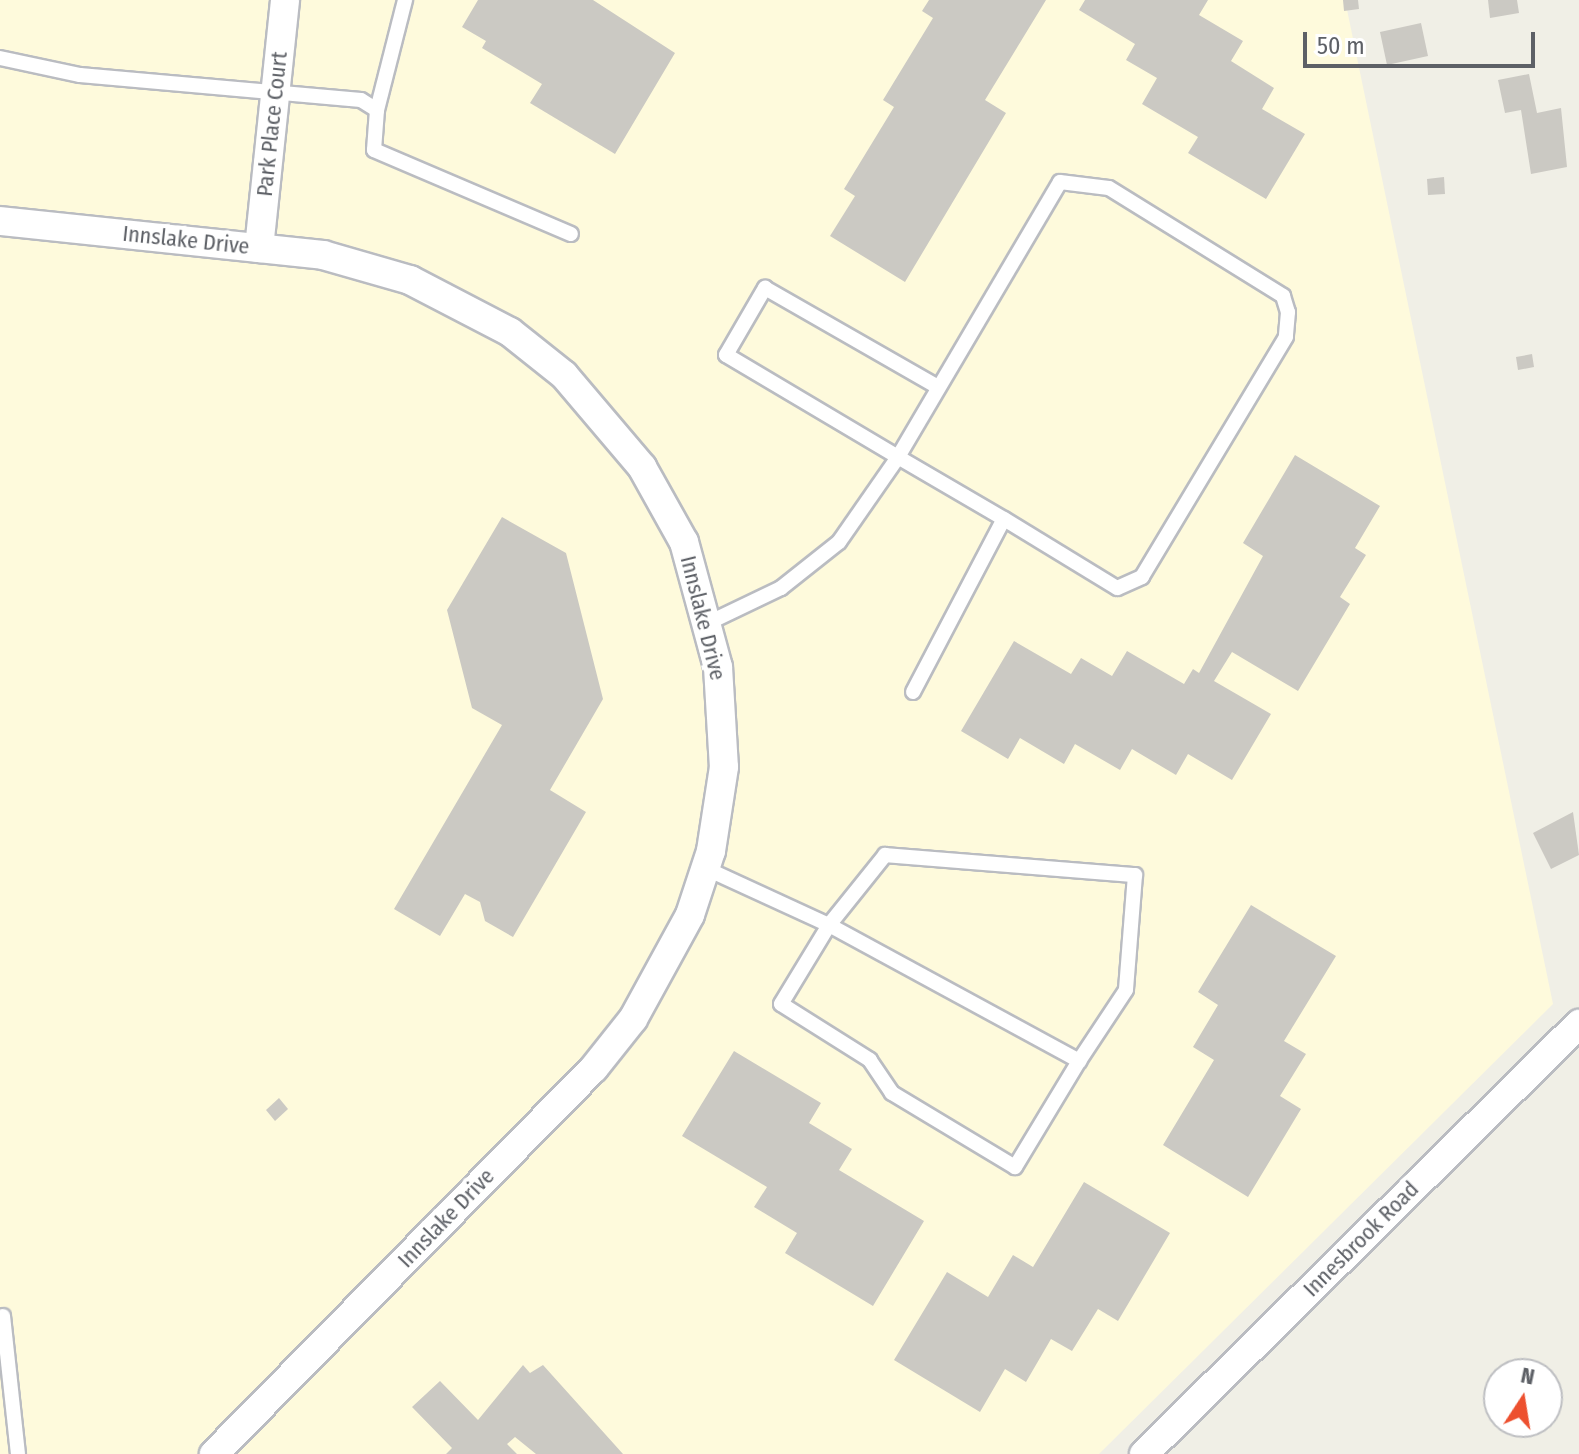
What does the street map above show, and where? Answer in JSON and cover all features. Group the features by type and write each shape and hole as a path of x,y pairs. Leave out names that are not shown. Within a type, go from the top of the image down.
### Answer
{"street":[{"name":"Park Place Court","path":"259,248 285,0"},
{"name":"Innslake Drive","path":"0,221 323,255 410,280 542,356 609,422 649,478 684,542 708,623 724,767 705,868 666,967 594,1068 214,1454"},
{"name":"Innesbrook Road","path":"1144,1454 1579,1024"}],"lane":[{"path":"405,0 377,110 374,150 571,234"},
{"path":"0,58 80,75 347,97 377,110"},
{"path":"708,623 781,588 839,542 898,457 1060,182 1109,188 1283,296 1286,337 1142,577 1117,588 1004,519 898,457 726,355 765,288 938,387"},
{"path":"913,692 1004,519"},
{"path":"885,855 1135,875 1126,990 1079,1061 1015,1167 892,1093 870,1060 781,1004 829,925 885,855"},
{"path":"705,868 829,925 1079,1061"},
{"path":"3,1316 18,1454"}],"shaded area":[{"path":"0,0 1345,0 1553,1004 1099,1454 0,1454"}],"building":[{"path":"478,0 593,0 675,53 615,154 530,103 542,84 482,48 486,41 462,27"},
{"path":"929,0 1046,0 985,100 1006,113 905,282 830,236 855,196 844,189 894,107 883,100 933,18 922,11"},
{"path":"1085,0 1208,0 1199,15 1243,41 1231,61 1274,88 1262,109 1305,134 1266,199 1188,153 1198,137 1142,104 1157,78 1126,60 1135,44 1079,10"},
{"path":"1343,0 1358,0 1359,9 1344,11"},
{"path":"1488,0 1517,0 1519,13 1490,18"},
{"path":"1421,23 1428,56 1387,65 1380,32"},
{"path":"1529,74 1537,113 1561,108 1567,167 1531,174 1521,110 1505,113 1498,80"},
{"path":"1444,177 1445,194 1428,195 1427,179"},
{"path":"1532,354 1534,367 1518,370 1516,357"},
{"path":"1295,455 1380,506 1355,548 1366,555 1340,597 1350,604 1298,691 1232,652 1214,681 1271,714 1232,780 1188,754 1176,775 1132,749 1120,770 1075,744 1064,764 1020,738 1008,759 961,731 1014,641 1071,674 1081,658 1112,676 1127,651 1184,684 1193,669 1199,673 1263,556 1243,543"},
{"path":"502,517 566,553 603,699 550,790 586,812 513,937 485,921 480,902 465,894 440,936 394,909 502,725 472,708 447,610"},
{"path":"1573,812 1579,855 1551,869 1533,833"},
{"path":"1251,905 1336,956 1284,1041 1306,1054 1280,1096 1301,1109 1248,1197 1163,1145 1214,1060 1193,1047 1218,1005 1198,992"},
{"path":"734,1051 821,1103 809,1123 852,1149 839,1170 924,1221 873,1306 785,1253 797,1233 754,1207 767,1187 682,1136"},
{"path":"279,1098 288,1109 275,1121 266,1110"},
{"path":"1084,1182 1170,1233 1118,1321 1098,1309 1072,1351 1051,1339 1026,1382 1005,1369 980,1412 894,1360 947,1272 988,1297 1013,1255 1033,1267"},
{"path":"523,1365 530,1373 543,1365 623,1454 536,1454 515,1437 507,1444 517,1454 446,1454 452,1448 412,1407 440,1381 478,1420"}]}
